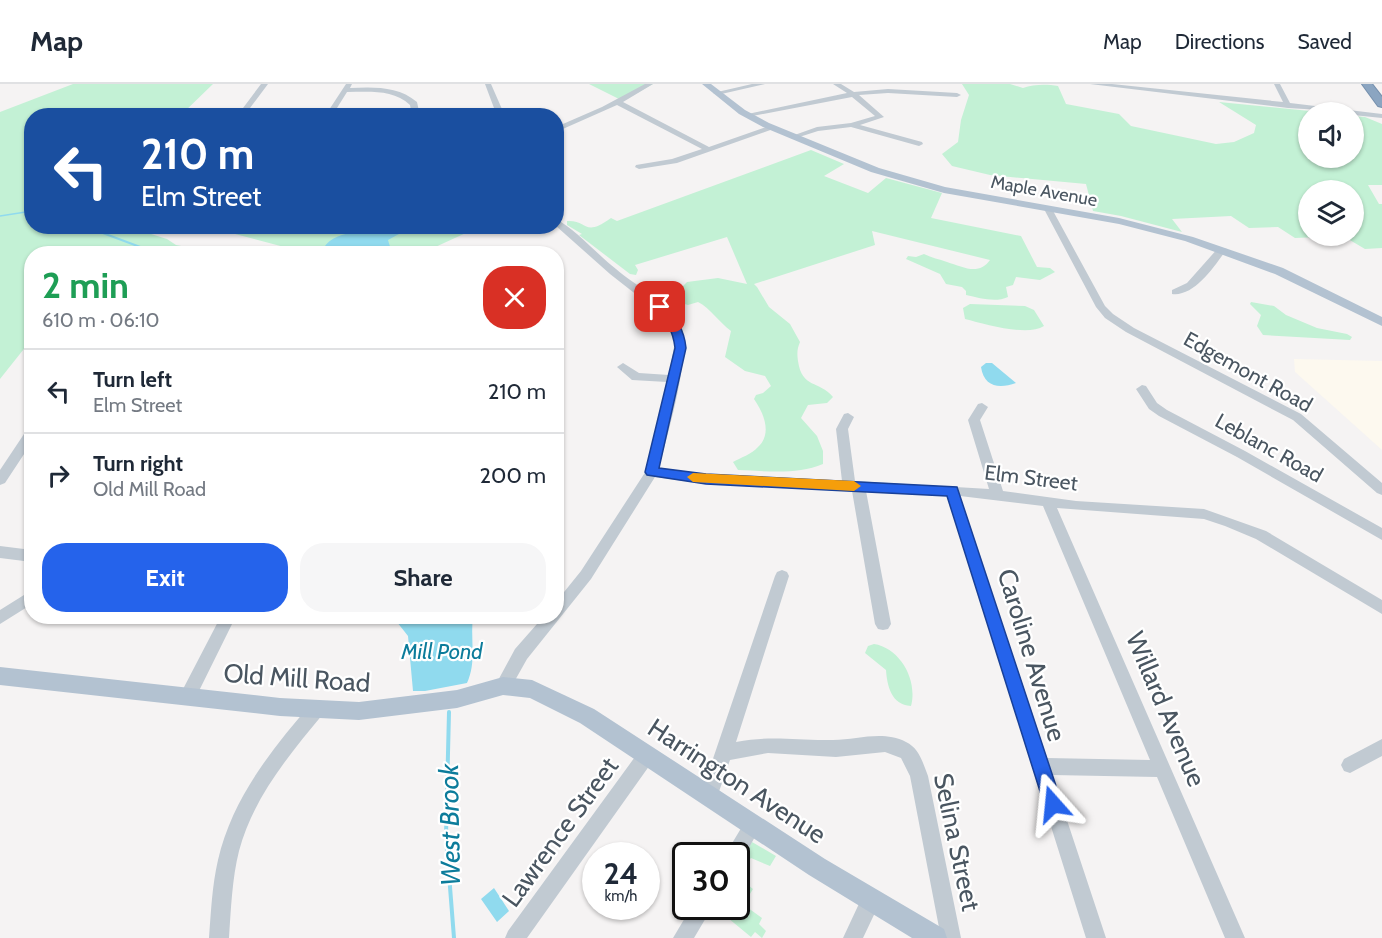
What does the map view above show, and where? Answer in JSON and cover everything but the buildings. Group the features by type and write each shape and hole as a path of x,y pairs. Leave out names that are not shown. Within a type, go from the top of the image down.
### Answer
{"highway":[{"path":"1367,84 1382,104"},
{"path":"1375,84 1382,93"}],"main road":[{"name":"Maple Avenue","path":"706,84 747,115 859,165 913,183 1137,225 1221,249 1292,277 1382,322"},
{"name":"Old Mill Road","path":"0,676 317,709 359,711 470,697 503,686"},
{"name":"Harrington Avenue","path":"503,686 523,687 544,693 579,712 752,826 935,938"}],"street":[{"path":"246,108 265,84"},
{"path":"488,84 498,108"},
{"path":"564,126 650,84"},
{"path":"717,93 762,84"},
{"path":"792,137 824,127 851,125 880,117 853,94 836,84"},
{"path":"1093,84 1298,107"},
{"path":"1175,84 1185,91 1185,94"},
{"path":"1277,84 1288,106"},
{"path":"333,108 347,87 401,95 412,102 414,108"},
{"path":"747,115 853,94 882,91 957,95"},
{"path":"617,102 706,148"},
{"path":"1364,114 1382,116"},
{"path":"851,125 919,144"},
{"path":"639,167 674,161 706,148 772,128"},
{"name":"Edgemont Road","path":"1048,209 1101,308 1116,322 1294,416 1382,490"},
{"path":"564,229 670,318 680,341 674,379 652,472 586,575 564,603"},
{"path":"1176,292 1191,285 1221,249"},
{"path":"623,367 636,377 674,379"},
{"name":"Leblanc Road","path":"1142,389 1153,406 1162,413 1241,454 1382,535"},
{"path":"982,407 974,420 998,495"},
{"path":"848,417 842,429 883,624"},
{"path":"0,480 24,443"},
{"name":"Elm Street","path":"652,472 706,479 952,491 1076,506 1188,511 1216,517 1261,535 1382,608"},
{"name":"Caroline Avenue","path":"952,491 1096,938"},
{"name":"Willard Avenue","path":"1048,502 1235,938"},
{"path":"0,552 24,555"},
{"path":"709,797 783,576"},
{"path":"0,618 24,602"},
{"path":"188,696 225,624"},
{"path":"503,686 521,654 547,624"},
{"path":"219,938 226,866 233,837 248,804 266,776 290,740 317,709"},
{"name":"Selina Street","path":"723,753 782,744 844,748 880,742 900,747 911,757 919,776 951,938"},
{"path":"1350,765 1382,747"},
{"name":"Lawrence Street","path":"515,938 646,756"},
{"path":"1041,766 1164,769"},
{"path":"742,842 752,826"},
{"path":"853,938 871,900"},
{"path":"683,938 694,920"}],"shaded area":[{"path":"1294,359 1382,361 1382,450 1295,372"}],"green space":[{"path":"73,84 213,84 188,108 24,108 24,234 151,234 181,246 24,246 24,349 0,379 0,112"},
{"path":"589,84 653,84 623,101"},
{"path":"962,84 1010,84 1023,88 1040,85 1058,86 1066,104 1119,114 1131,126 1216,144 1234,142 1254,133 1256,125 1219,102 1298,110 1298,168 1364,168 1365,117 1382,124 1382,185 1368,185 1379,204 1382,204 1382,248 1365,249 1360,246 1364,246 1364,180 1298,180 1298,238 1278,227 1249,228 1231,216 1172,219 1182,232 1093,211 1086,184 990,175 952,166 942,154 958,142 961,120 969,95"},
{"path":"811,150 844,164 824,176 868,193 886,178 942,193 931,218 1021,236 1037,267 1050,268 1055,272 1040,280 1016,277 1013,285 1006,287 1008,297 1003,299 993,300 966,295 962,287 946,284 940,274 906,259 908,256 916,257 924,254 970,269 981,268 990,260 872,231 875,245 754,284 769,307 790,324 800,342 798,358 803,376 833,397 827,403 808,405 801,418 817,436 823,451 823,464 792,471 738,470 733,462 749,454 763,441 765,423 754,399 756,395 763,393 771,386 765,376 745,371 725,357 731,331 711,311 698,302 688,305 681,303 676,293 687,282 718,278 747,284 727,237 635,265 638,270 636,275 630,274 579,235 582,234 567,225 567,221 595,227 611,218 617,221"},
{"path":"235,234 464,234 437,246 364,246 347,243 340,246 281,246"},
{"path":"1251,302 1274,306 1286,315 1317,328 1352,337 1350,340 1263,335 1257,326 1261,315 1250,304"},
{"path":"970,304 1025,306 1034,310 1044,326 1037,329 1017,330 965,319 963,308"},
{"path":"874,644 892,652 905,667 912,686 911,706 904,705 895,698 889,688 886,670 865,653 868,646"},
{"path":"752,842 776,856 770,866 750,859"},
{"path":"750,909 762,918 759,924 766,931 762,938 755,932 751,937 730,920 750,920"}],"water":[{"path":"399,234 388,240 390,246 325,246 342,235"},
{"path":"986,363 992,363 1016,383 1004,386 993,385 985,379 983,374 981,367"},
{"name":"Mill Pond","path":"399,624 472,624 473,659 467,683 413,691 408,636"},
{"path":"494,888 509,911 497,922 481,899"}],"waterway":[{"name":"West Brook","path":"0,216 24,212"},
{"name":"West Brook","path":"105,234 138,246"},
{"name":"West Brook","path":"449,712 446,836 454,938"}],"slow traffic":[{"path":"693,477 854,486"}],"route":[{"path":"660,307 675,323 680,348 657,459 652,472 706,479 952,491 1053,804"}]}
